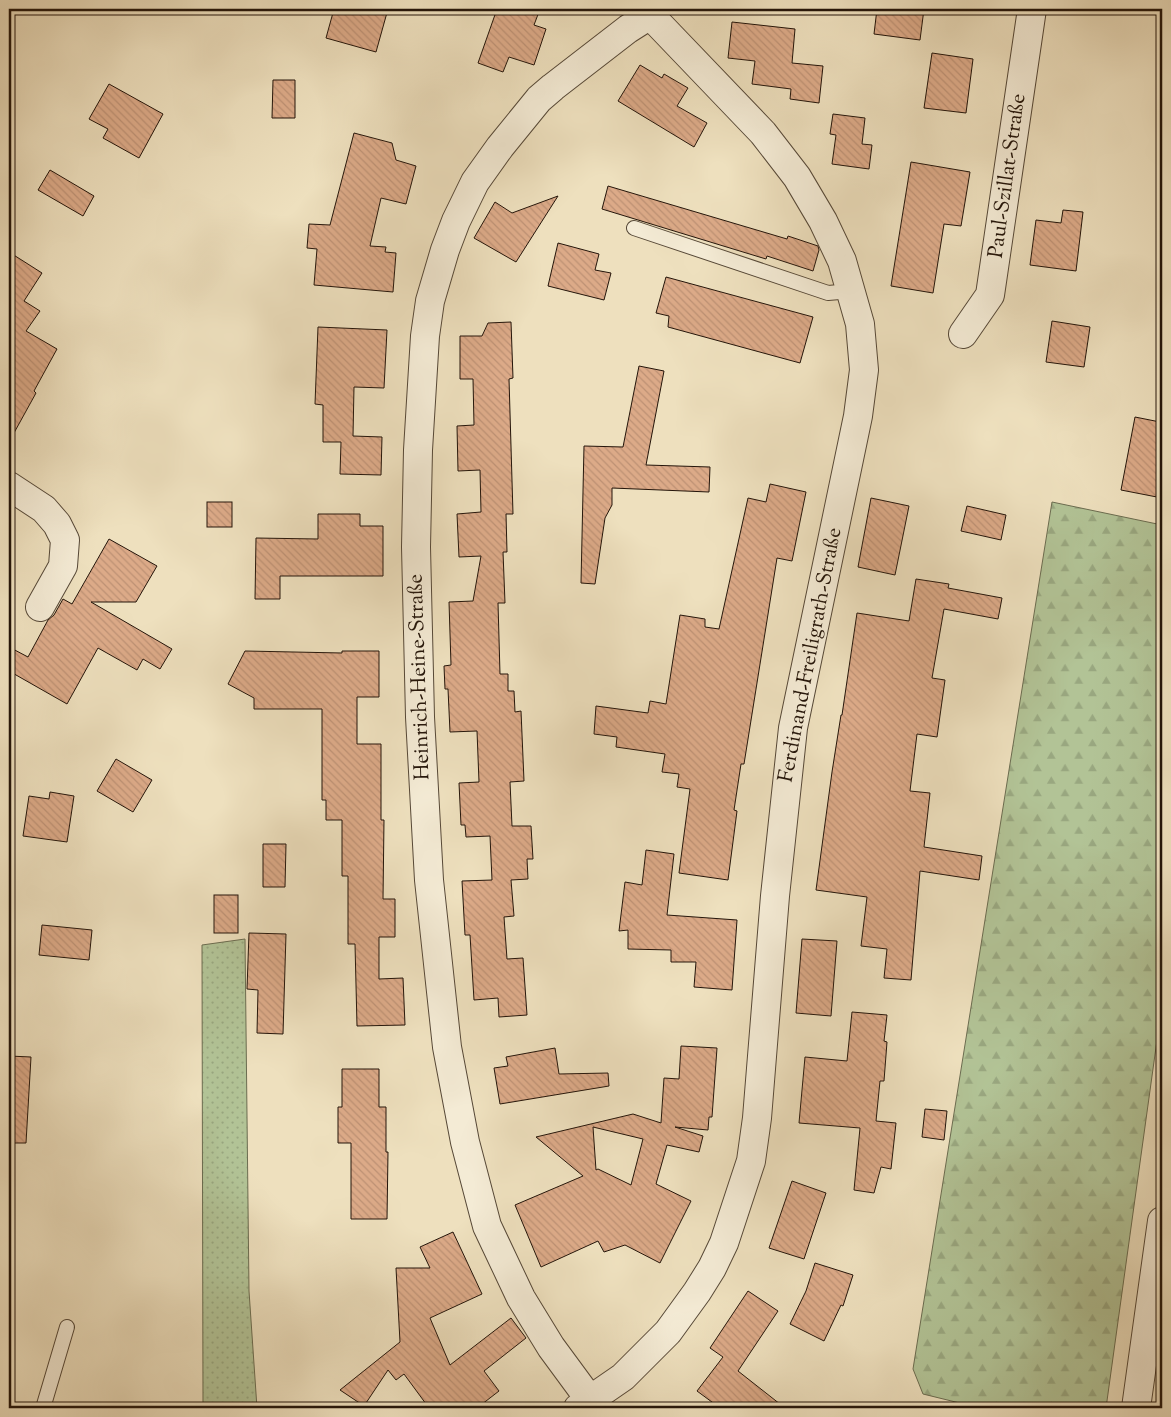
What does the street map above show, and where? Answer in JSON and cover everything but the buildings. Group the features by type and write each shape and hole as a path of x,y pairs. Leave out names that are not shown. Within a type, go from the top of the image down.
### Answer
{"street":[{"name":"Paul-Szillat-Straße","path":"963,334 990,295 1032,9"},
{"name":"Ferdinand-Freiligrath-Straße","path":"589,1405 622,1377 668,1332 712,1268 724,1243 751,1161 757,1118 776,878 793,728 858,416 864,370 860,324 851,291 842,261 823,220 797,176 762,133 653,12"},
{"name":"Heinrich-Heine-Straße","path":"589,1405 521,1298 487,1226 464,1142 447,1046 429,880 420,717 416,547 418,450 425,336 430,301 445,250 456,221 475,182 500,147 539,99 628,28 653,12"},
{"path":"9,486 44,509 57,524 65,540 63,566 40,607"},
{"path":"1136,1408 1162,1221"}],"lane":[{"path":"634,228 828,293 851,291"},
{"path":"43,1408 67,1328"}],"green space":[{"path":"1052,502 1162,525 1162,1004 1106,1408 980,1408 923,1394 913,1369"},
{"path":"245,939 249,1291 257,1408 203,1408 202,945"}]}
